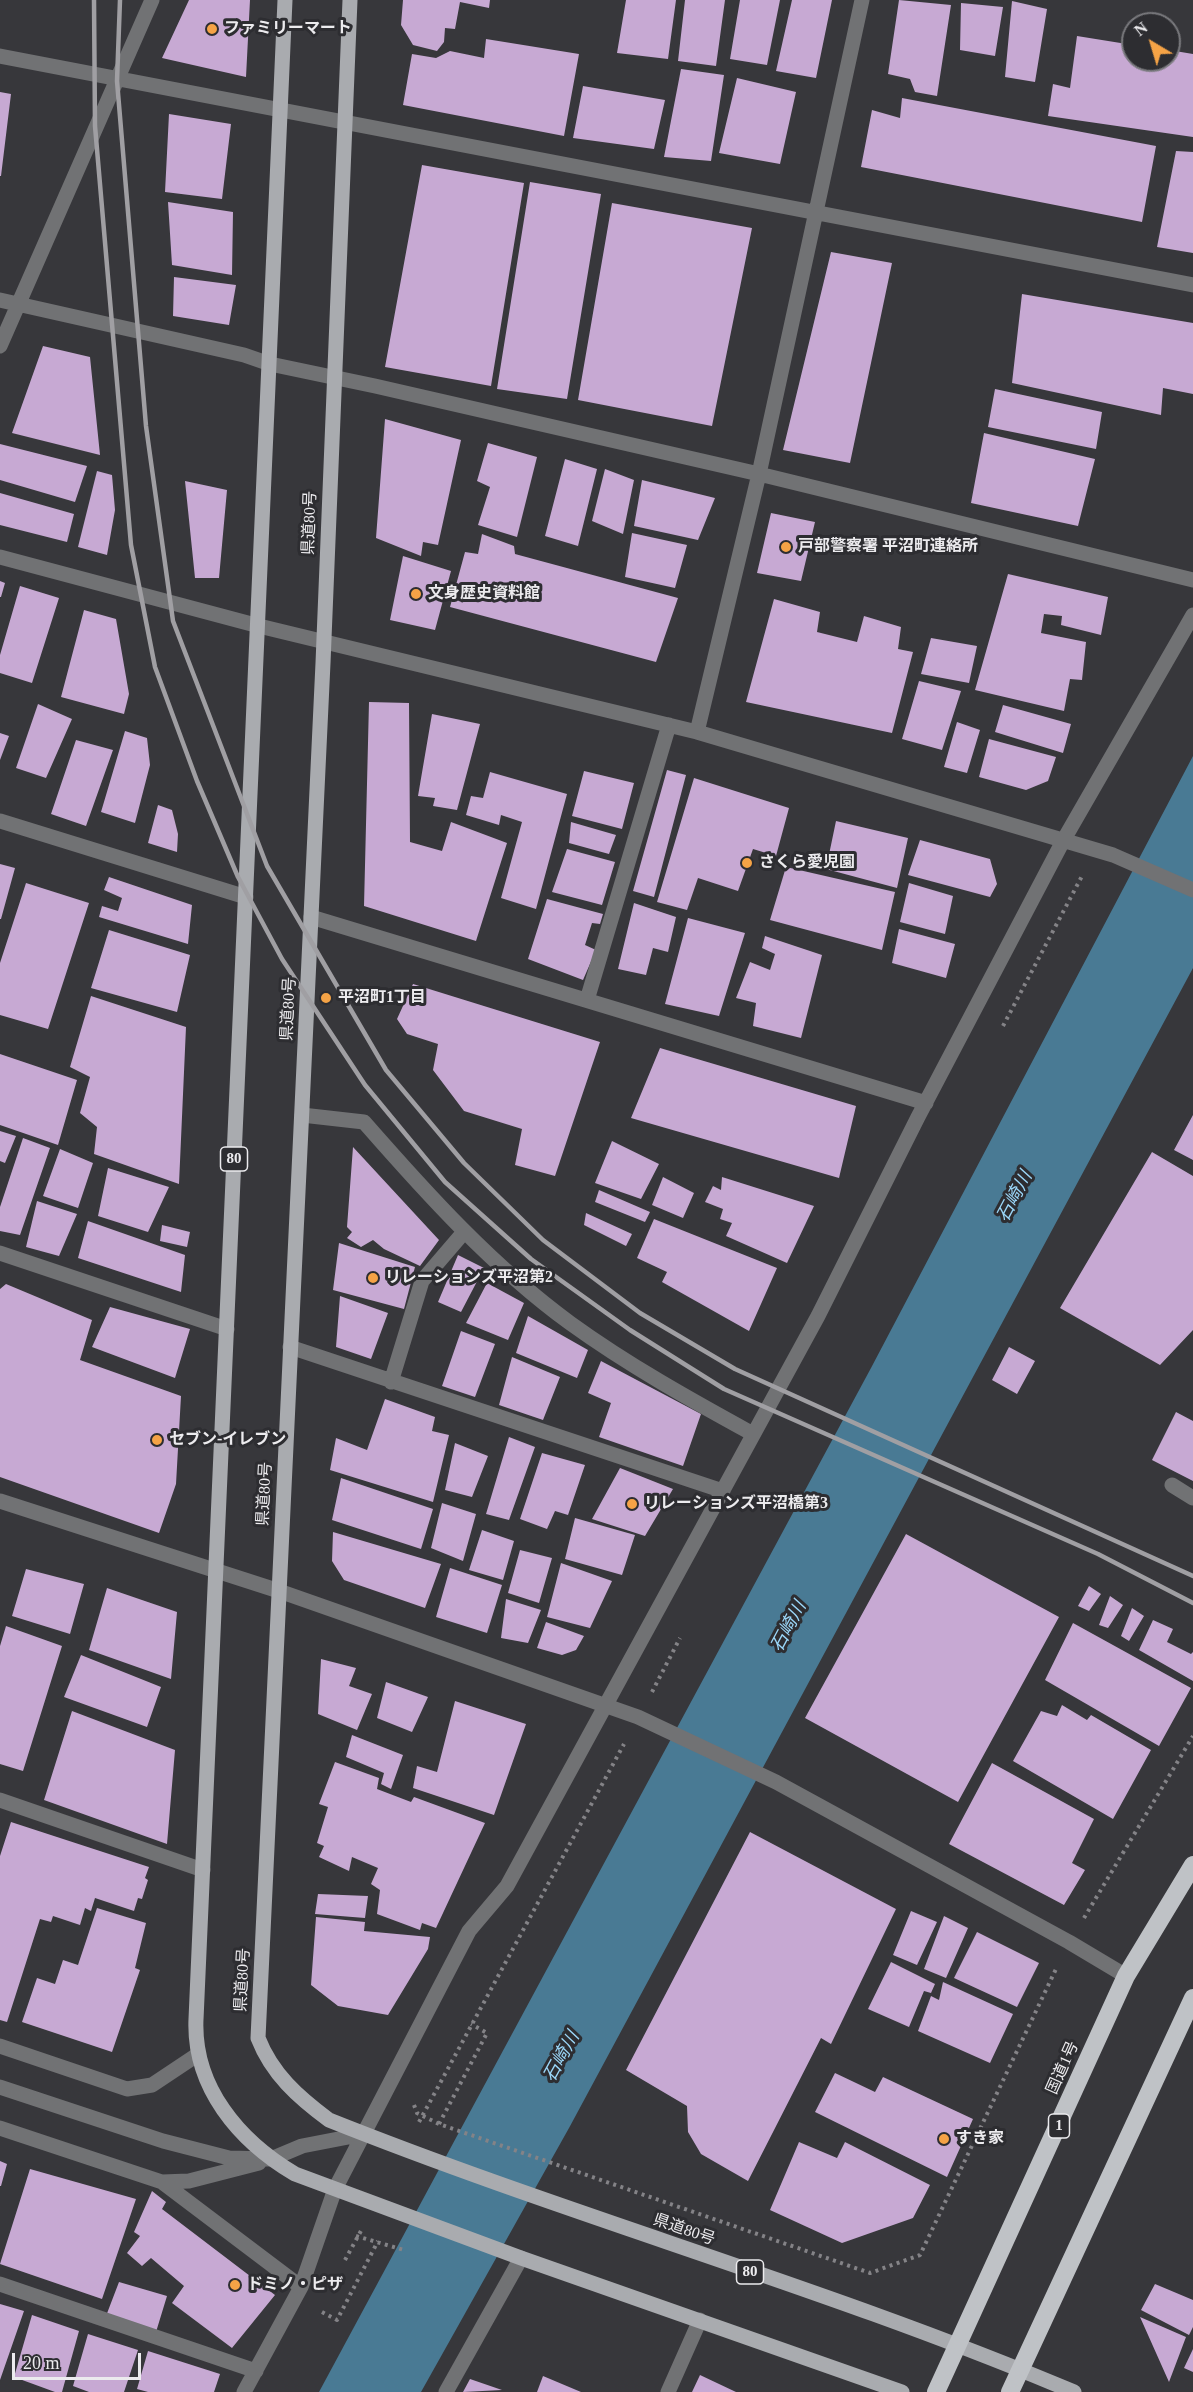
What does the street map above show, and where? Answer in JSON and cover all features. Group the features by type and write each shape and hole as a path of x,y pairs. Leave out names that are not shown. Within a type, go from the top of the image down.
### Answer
{"highway":[{"name":"国道1号","path":"936,2392 1126,1976 1193,1865"},
{"path":"1010,2392 1191,2006"}],"main road":[{"name":"80","path":"285,0 195,2042 197,2055 211,2093 250,2141 271,2159 295,2174 517,2256 902,2392"},
{"name":"県道80号","path":"350,0 324,642 258,2038 267,2062 300,2099 329,2120 1020,2369"},
{"name":"80","path":"1020,2369 1074,2392"}],"street":[{"path":"0,346 152,0"},
{"path":"698,732 759,474 862,0"},
{"path":"0,56 345,120 1193,285"},
{"path":"0,300 244,355 270,364 759,474 1193,580"},
{"path":"0,557 259,626 698,732 1113,855 1193,890"},
{"path":"244,2392 301,2287 335,2189 469,1931 507,1886 818,1316 1063,841 1193,615"},
{"path":"587,1000 669,725"},
{"path":"0,820 246,897"},
{"path":"311,917 926,1103"},
{"path":"302,1115 364,1122 464,1232 569,1322 693,1401 753,1434"},
{"path":"391,1382 422,1281 464,1232"},
{"path":"0,1253 227,1329"},
{"path":"290,1347 723,1491"},
{"path":"1172,1485 1193,1498"},
{"path":"0,1501 216,1569 605,1704 656,1725 776,1782 1069,1942 1126,1976"},
{"path":"0,1800 203,1870"},
{"path":"0,2046 127,2089 152,2085 197,2055"},
{"path":"0,2087 162,2141 229,2158 271,2159"},
{"path":"0,2128 162,2182 301,2287"},
{"path":"162,2182 189,2181 271,2159 302,2146 364,2134"},
{"path":"446,2392 517,2256"},
{"path":"0,2284 256,2371"},
{"path":"668,2392 700,2320"}],"path":[{"path":"471,2024 487,2033 439,2124 559,2168 870,2273 920,2255 1069,1942 1193,1736"},
{"path":"416,2127 600,1787"},
{"path":"340,2270 367,2219"},
{"path":"324,2301 318,2311 337,2320 378,2241 387,2244"}],"water":[{"name":"石崎川","path":"1193,756 1193,968 569,2128 421,2392 319,2392 871,1368"}],"building":[{"name":"ファミリーマート","path":"189,0 250,0 246,77 162,58"},
{"path":"403,0 490,0 489,8 460,2 455,29 445,28 444,42 437,51 413,45 401,25"},
{"path":"626,0 676,0 668,59 617,53"},
{"path":"685,0 725,0 716,66 678,61"},
{"path":"740,0 780,0 767,65 730,59"},
{"path":"792,0 832,0 816,78 776,71"},
{"path":"899,0 951,5 937,96 915,92 910,79 888,74"},
{"path":"1012,1 1047,9 1035,82 1005,77"},
{"path":"961,3 1003,7 995,56 960,50"},
{"path":"1077,36 1121,43 1121,72 1181,72 1181,52 1193,54 1193,137 1048,116 1053,84 1070,88"},
{"path":"486,39 579,54 564,136 403,105 412,54 436,58 450,51 484,58"},
{"path":"681,69 724,75 711,161 664,157"},
{"path":"737,78 796,92 780,164 719,153"},
{"path":"583,86 665,100 654,149 573,138"},
{"path":"0,92 11,94 1,176 0,176"},
{"path":"902,98 1156,146 1142,222 861,167 872,110 900,118"},
{"path":"169,114 231,124 222,199 165,192"},
{"path":"1176,151 1193,152 1193,253 1157,247"},
{"path":"422,165 524,183 491,386 385,367"},
{"path":"530,182 601,194 567,399 497,389"},
{"path":"168,202 233,212 232,275 172,265"},
{"path":"612,203 752,228 712,426 578,400"},
{"path":"831,252 892,263 850,463 783,450"},
{"path":"174,277 236,285 229,325 173,316"},
{"path":"1022,294 1193,323 1193,394 1163,388 1161,415 1012,383"},
{"path":"43,346 90,357 100,455 12,433"},
{"path":"995,389 1102,412 1096,449 988,427"},
{"path":"385,419 461,440 438,545 423,542 421,556 376,538"},
{"path":"984,433 1095,459 1078,526 971,503"},
{"path":"488,443 537,457 517,537 478,525 490,487 477,481"},
{"path":"0,444 87,466 75,502 0,480"},
{"path":"565,459 597,469 578,546 545,536"},
{"path":"605,469 634,480 623,534 592,521"},
{"path":"97,471 112,475 115,510 107,555 78,547"},
{"path":"642,480 715,498 698,540 634,526"},
{"path":"185,481 227,490 219,578 195,578"},
{"path":"0,493 74,514 67,542 0,525"},
{"name":"戸部警察署 平沼町連絡所","path":"771,513 815,522 801,581 757,573"},
{"path":"632,533 687,545 675,588 625,577"},
{"path":"482,534 514,546 515,554 678,598 656,662 450,607 465,552 478,554"},
{"path":"403,556 451,571 435,630 390,620"},
{"path":"1008,574 1108,597 1101,635 1061,625 1062,616 1044,614 1041,633 1086,642 1082,680 1070,679 1064,711 975,690"},
{"path":"0,581 5,583 1,597 0,597"},
{"path":"20,586 59,598 32,683 0,673 0,655"},
{"path":"774,599 820,612 817,632 857,642 864,616 901,627 898,649 913,652 892,733 746,702"},
{"path":"84,610 116,619 129,694 124,714 61,697"},
{"path":"931,638 977,646 969,683 921,674"},
{"path":"919,681 961,691 942,750 902,739"},
{"path":"369,702 409,703 410,842 442,851 451,822 507,843 476,941 364,906"},
{"path":"38,704 72,719 46,778 16,768"},
{"path":"1003,705 1071,724 1063,753 995,732"},
{"path":"432,714 480,724 457,810 433,806 435,798 418,796"},
{"path":"957,722 980,730 967,773 944,767"},
{"path":"125,731 147,738 150,765 135,823 101,812"},
{"path":"0,733 9,736 0,760"},
{"path":"989,739 1056,757 1048,781 1026,790 979,777"},
{"path":"76,740 113,750 86,826 51,814"},
{"path":"667,770 686,775 654,897 633,891"},
{"path":"584,771 634,783 622,829 572,816"},
{"path":"490,772 567,794 536,909 501,898 522,822 501,815 499,825 466,815 471,796 483,798"},
{"path":"694,778 789,808 776,856 753,849 738,891 698,878 687,910 657,902"},
{"path":"158,805 172,810 178,834 177,852 148,843"},
{"path":"836,821 908,838 897,888 826,869"},
{"path":"571,822 616,835 609,854 569,843"},
{"path":"920,840 990,859 997,884 990,897 908,875"},
{"path":"567,849 615,862 602,905 552,892"},
{"path":"0,864 15,868 1,919 0,919"},
{"path":"786,867 895,892 882,950 770,920"},
{"path":"109,877 192,905 188,944 99,917 102,906 118,911 122,898 104,890"},
{"path":"26,883 89,903 48,1029 0,1015 0,963"},
{"path":"909,883 953,896 945,934 900,922"},
{"path":"547,899 603,914 600,924 592,923 585,945 596,950 583,980 528,959"},
{"path":"634,903 676,917 668,952 653,948 646,975 618,969"},
{"path":"688,918 745,933 719,1016 665,1004"},
{"path":"899,929 955,944 946,978 892,963"},
{"path":"109,930 190,955 177,1012 91,988"},
{"path":"765,936 822,955 801,1038 753,1026 756,1003 736,998 750,962 770,970 775,954 762,948"},
{"path":"413,984 600,1042 555,1176 515,1165 522,1129 464,1111 433,1070 438,1044 407,1034 397,1019"},
{"path":"91,996 186,1027 179,1184 94,1154 97,1127 80,1113 90,1077 70,1067"},
{"path":"660,1048 856,1106 839,1178 631,1118"},
{"path":"0,1054 77,1080 58,1145 0,1125"},
{"path":"1193,1115 1193,1160 1174,1150"},
{"path":"0,1131 16,1136 5,1163 0,1161"},
{"path":"23,1138 50,1148 20,1235 0,1231 0,1207"},
{"path":"612,1141 659,1164 641,1199 595,1183"},
{"path":"353,1147 439,1240 420,1266 384,1249 373,1240 361,1247 347,1238 352,1232 347,1227"},
{"path":"60,1149 93,1163 78,1208 43,1196"},
{"path":"1152,1152 1193,1176 1193,1330 1160,1365 1060,1308"},
{"path":"108,1168 169,1187 148,1232 98,1216"},
{"path":"663,1177 694,1193 683,1218 652,1205"},
{"path":"722,1177 814,1206 787,1263 726,1236 732,1223 720,1219 723,1209 705,1202 713,1186 721,1190"},
{"path":"599,1190 650,1212 645,1222 595,1202"},
{"path":"37,1201 77,1214 59,1256 26,1247"},
{"path":"586,1213 632,1234 626,1246 584,1225"},
{"path":"654,1219 777,1268 749,1331 662,1282 667,1272 637,1258"},
{"path":"88,1221 185,1255 181,1292 78,1258"},
{"path":"162,1225 190,1232 187,1247 160,1241"},
{"name":"リレーションズ平沼第2","path":"339,1243 415,1267 404,1309 333,1290"},
{"path":"458,1255 484,1268 461,1312 438,1302"},
{"path":"487,1283 524,1303 508,1340 466,1323"},
{"path":"6,1284 92,1320 80,1360 181,1396 176,1484 159,1533 0,1477 0,1289"},
{"path":"340,1296 388,1313 371,1359 336,1347"},
{"path":"110,1307 190,1329 175,1378 92,1347"},
{"path":"528,1316 588,1350 577,1378 516,1353"},
{"path":"461,1331 495,1344 475,1397 442,1386"},
{"path":"1009,1347 1035,1361 1017,1394 992,1380"},
{"path":"512,1357 560,1377 543,1420 499,1405"},
{"path":"601,1361 701,1414 683,1466 599,1437 611,1403 588,1393"},
{"path":"385,1399 435,1417 432,1431 449,1435 433,1502 330,1470 336,1438 367,1450"},
{"path":"1176,1412 1193,1421 1193,1481 1152,1460"},
{"path":"509,1437 535,1447 509,1520 486,1514"},
{"path":"455,1443 488,1456 472,1497 445,1490"},
{"path":"542,1453 585,1465 568,1515 555,1511 547,1529 520,1519"},
{"name":"リレーションズ平沼橋第3","path":"620,1468 673,1489 645,1536 592,1519"},
{"path":"341,1478 433,1509 421,1549 332,1520"},
{"path":"442,1503 476,1514 463,1561 431,1548"},
{"path":"575,1518 635,1535 622,1575 565,1559"},
{"path":"482,1530 514,1541 503,1580 469,1570"},
{"path":"333,1532 441,1564 425,1608 344,1580 332,1561"},
{"path":"906,1534 1059,1617 958,1802 805,1718"},
{"path":"520,1550 552,1558 539,1603 508,1593"},
{"path":"561,1563 612,1581 590,1628 547,1617"},
{"path":"450,1568 502,1585 487,1633 436,1617"},
{"path":"26,1569 84,1584 70,1634 12,1616"},
{"path":"1089,1586 1101,1594 1089,1611 1078,1606"},
{"path":"107,1588 177,1612 171,1679 89,1650"},
{"path":"1110,1596 1123,1605 1108,1628 1099,1625"},
{"path":"506,1599 541,1610 528,1643 501,1638"},
{"path":"1132,1608 1144,1616 1129,1641 1121,1636"},
{"path":"1153,1620 1173,1629 1167,1642 1191,1654 1193,1652 1193,1681 1139,1650"},
{"path":"546,1622 584,1636 576,1650 562,1655 537,1648"},
{"path":"1073,1623 1191,1688 1159,1746 1045,1680"},
{"path":"6,1626 62,1646 23,1771 0,1764 0,1646"},
{"path":"81,1655 161,1687 147,1727 64,1697"},
{"path":"321,1659 356,1668 349,1686 372,1694 357,1730 318,1714"},
{"path":"386,1682 428,1697 412,1732 377,1718"},
{"path":"455,1701 526,1724 494,1815 413,1788 417,1766 437,1772"},
{"path":"1062,1705 1087,1720 1091,1715 1151,1750 1113,1819 1013,1761 1041,1711 1057,1716"},
{"path":"72,1711 175,1750 167,1844 44,1800"},
{"path":"352,1735 403,1755 391,1789 381,1784 384,1773 346,1757"},
{"path":"335,1762 379,1778 377,1789 411,1802 414,1797 485,1823 436,1928 422,1923 420,1930 377,1914 380,1890 371,1884 378,1868 352,1857 349,1871 319,1857 324,1846 317,1843 328,1807 319,1804"},
{"path":"992,1763 1094,1819 1072,1863 1085,1870 1064,1905 949,1844"},
{"path":"11,1822 149,1867 145,1878 148,1880 142,1899 138,1898 134,1911 95,1898 91,1911 85,1908 80,1925 53,1916 51,1922 40,1919 7,2022 0,2020 0,1856"},
{"path":"750,1832 896,1909 831,2044 821,2038 748,2181 701,2154 688,2132 687,2106 626,2070"},
{"path":"318,1894 368,1896 365,1918 315,1914"},
{"path":"97,1908 146,1923 135,1968 140,1970 112,2052 22,2022 37,1978 55,1984 63,1960 78,1965"},
{"path":"911,1911 937,1922 917,1965 893,1955"},
{"path":"944,1916 968,1928 946,1978 924,1969"},
{"path":"316,1917 365,1922 364,1931 430,1937 428,1949 388,2015 338,2006 311,1985"},
{"path":"977,1932 1039,1963 1017,2007 954,1978"},
{"path":"891,1962 935,1984 931,1993 924,1991 909,2027 868,2009"},
{"path":"943,1982 1013,2014 990,2063 918,2031 931,1996 939,2000"},
{"path":"835,2073 875,2092 883,2077 973,2119 947,2177 815,2112"},
{"path":"799,2142 837,2158 845,2142 930,2185 913,2218 842,2243 770,2210"},
{"path":"0,2161 7,2164 1,2186 0,2186"},
{"path":"30,2169 136,2199 102,2299 0,2264"},
{"path":"152,2191 166,2202 162,2209 275,2295 232,2348 172,2303 184,2286 151,2258 142,2266 127,2253 140,2236 134,2232"},
{"path":"119,2282 167,2296 156,2332 106,2316"},
{"path":"1155,2284 1193,2300 1193,2327 1189,2335 1141,2310"},
{"path":"0,2304 24,2311 0,2380"},
{"path":"32,2315 79,2331 62,2392 55,2392 14,2377"},
{"path":"1140,2317 1186,2337 1169,2382"},
{"path":"88,2334 138,2350 124,2392 89,2392 73,2386"},
{"path":"1193,2349 1193,2372 1184,2368"},
{"path":"148,2351 220,2374 214,2392 148,2392 137,2389"},
{"path":"700,2375 736,2392 692,2392"},
{"path":"543,2376 581,2392 537,2392"},
{"path":"470,2379 502,2390 463,2392"}],"railway":[{"path":"94,0 95,126 131,545 155,667 197,781 238,877 282,959 365,1085 445,1182 531,1259 630,1330 724,1389 1098,1554 1193,1603"},
{"path":"120,0 117,81 146,426 173,621 267,866 386,1070 464,1163 543,1240 640,1313 735,1369 1193,1576"}],"place":[{"name":"ファミリーマート","path":"212,29"},
{"name":"戸部警察署 平沼町連絡所","path":"786,547"},
{"name":"文身歴史資料館","path":"416,594"},
{"name":"さくら愛児園","path":"747,863"},
{"name":"平沼町1丁目","path":"326,998"},
{"name":"リレーションズ平沼第2","path":"373,1278"},
{"name":"セブン-イレブン","path":"157,1440"},
{"name":"リレーションズ平沼橋第3","path":"632,1504"},
{"name":"すき家","path":"944,2139"},
{"name":"ドミノ・ピザ","path":"235,2285"}]}
